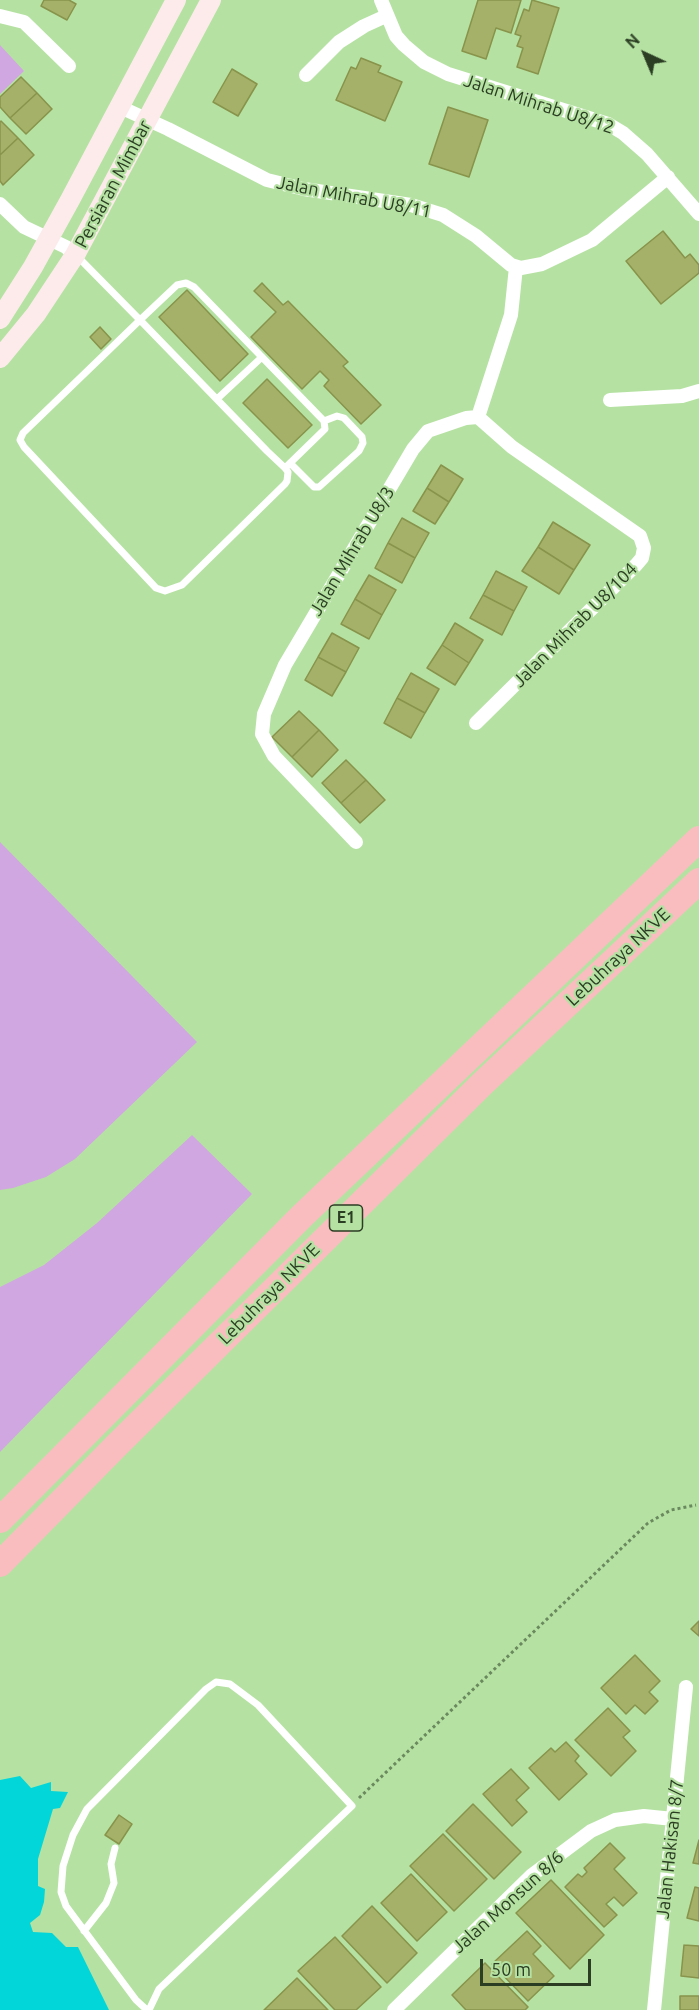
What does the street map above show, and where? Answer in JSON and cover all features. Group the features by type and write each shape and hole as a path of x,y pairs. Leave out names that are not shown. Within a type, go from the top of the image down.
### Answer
{"highway":[{"name":"Lebuhraya NKVE","path":"0,1520 302,1216 699,840"},
{"name":"Lebuhraya NKVE","path":"0,1564 482,1084 699,881"}],"street":[{"name":"Persiaran Mimbar","path":"0,319 33,267 177,0"},
{"name":"Persiaran Mimbar","path":"0,358 36,314 75,255 211,0"},
{"name":"Jalan Mihrab U8/12","path":"381,0 396,36 434,68 608,124 637,144 699,214"},
{"path":"0,16 24,22 69,66"},
{"path":"306,75 345,38 386,16"},
{"name":"Jalan Mihrab U8/11","path":"120,107 267,180 304,189 411,205 443,215 458,223 506,262 516,267"},
{"path":"478,417 511,315 516,267 526,268 542,264 592,240 668,177"},
{"path":"0,204 16,220 47,240 66,247 75,255"},
{"path":"610,400 682,396 699,391"},
{"name":"Jalan Mihrab U8/104","path":"476,723 636,565 642,558 644,548 640,536 512,447 478,417"},
{"name":"Jalan Mihrab U8/3","path":"356,842 274,756 262,734 264,714 285,665 412,449 428,431 466,418 478,417"},
{"name":"Jalan Hakisan 8/7","path":"654,2010 686,1687"},
{"name":"Jalan Monsun 8/6","path":"402,2007 532,1875 591,1831 615,1820 644,1816 673,1819"}],"lane":[{"path":"75,255 217,399 287,466 314,487 319,487 359,451 363,443 362,437 344,418 337,416 324,421"},
{"path":"181,283 189,284 324,421 325,429 287,466 288,476 285,484 182,585 165,591 156,588 20,440 23,433 181,283"},
{"path":"217,399 262,357"},
{"path":"216,1682 230,1684 258,1705 352,1806 159,1989 148,2010 136,2000 84,1931 66,1906 62,1892 63,1866 73,1835 87,1809 206,1689 216,1682"},
{"path":"84,1931 106,1903 114,1883 111,1864 115,1848"}],"path":[{"path":"352,1806 648,1523 671,1510 696,1505"}],"shaded area":[{"path":"0,45 24,71 0,94"},
{"path":"0,842 197,1042 75,1159 46,1177 0,1190"},
{"path":"192,1135 252,1194 0,1452 0,1287 44,1265 97,1223"}],"water":[{"path":"20,1776 31,1788 51,1782 51,1791 68,1792 60,1808 53,1809 38,1859 38,1886 45,1889 40,1915 30,1923 33,1932 52,1933 66,1947 78,1947 109,2010 0,2010 0,1780"}],"building":[{"path":"44,0 69,0 76,4 67,20 41,6"},
{"path":"478,0 521,0 511,33 496,28 486,59 462,51"},
{"path":"532,0 559,8 538,74 517,67 523,48 517,46 521,36 515,34 524,9 529,11"},
{"path":"361,58 381,66 378,72 402,82 385,121 336,100 351,67 356,69"},
{"path":"232,69 257,84 238,116 213,102"},
{"path":"21,77 37,93 10,118 0,107 0,97"},
{"path":"37,93 52,109 26,134 10,118"},
{"path":"448,107 488,120 469,177 429,164"},
{"path":"0,122 18,138 0,155"},
{"path":"18,138 34,155 3,185 0,181 0,155"},
{"path":"663,231 685,258 690,254 699,265 699,273 661,304 626,261"},
{"path":"262,283 283,305 288,301 348,362 343,366 381,405 361,424 324,386 329,380 320,371 302,389 251,337 276,312 254,291"},
{"path":"187,290 248,354 220,381 159,317"},
{"path":"100,327 111,339 101,349 90,337"},
{"path":"267,379 312,425 288,448 243,403"},
{"path":"441,465 463,479 449,502 427,488"},
{"path":"427,488 449,502 435,524 413,511"},
{"path":"402,518 429,533 415,558 388,543"},
{"path":"553,522 590,545 574,570 538,547"},
{"path":"388,543 415,558 402,583 375,568"},
{"path":"538,547 574,570 559,594 522,571"},
{"path":"496,571 527,587 514,611 483,595"},
{"path":"369,575 396,590 382,615 355,599"},
{"path":"483,595 514,611 502,635 470,618"},
{"path":"355,599 382,615 369,639 341,624"},
{"path":"455,623 483,640 469,663 442,645"},
{"path":"332,633 359,648 346,672 318,657"},
{"path":"442,645 469,663 455,685 427,668"},
{"path":"318,657 346,672 332,696 305,680"},
{"path":"411,673 439,689 425,713 397,698"},
{"path":"397,698 425,713 411,738 384,723"},
{"path":"299,711 319,730 292,757 272,737"},
{"path":"319,730 338,750 312,777 292,757"},
{"path":"346,760 366,780 341,803 322,783"},
{"path":"366,780 385,800 360,823 341,803"},
{"path":"699,1621 699,1636 691,1629"},
{"path":"635,1655 660,1681 649,1692 658,1701 645,1714 635,1705 626,1714 601,1688"},
{"path":"608,1708 630,1731 623,1737 636,1751 611,1776 575,1740"},
{"path":"566,1742 579,1756 575,1761 587,1774 559,1800 529,1768 551,1748 555,1752"},
{"path":"511,1769 529,1788 516,1800 527,1812 512,1826 483,1794"},
{"path":"473,1804 521,1852 494,1879 446,1831"},
{"path":"119,1815 132,1824 119,1844 105,1835"},
{"path":"443,1834 487,1879 454,1911 410,1866"},
{"path":"699,1840 699,1864 693,1863"},
{"path":"610,1843 625,1858 614,1869 637,1893 623,1906 614,1897 606,1904 617,1915 604,1927 565,1887 578,1874 582,1877 587,1872 584,1868"},
{"path":"411,1874 447,1912 417,1941 381,1903"},
{"path":"551,1880 604,1935 570,1969 516,1913"},
{"path":"695,1887 699,1888 699,1921 687,1918"},
{"path":"372,1906 417,1953 387,1983 342,1936"},
{"path":"527,1931 541,1946 533,1954 554,1976 528,2001 492,1964"},
{"path":"335,1937 381,1987 356,2010 335,2010 298,1971"},
{"path":"684,1945 699,1946 699,1978 681,1976"},
{"path":"485,1963 528,2007 525,2010 466,2010 452,1995"},
{"path":"297,1978 328,2010 264,2010"},
{"path":"680,1996 699,1996 699,2010 680,2010"}]}
